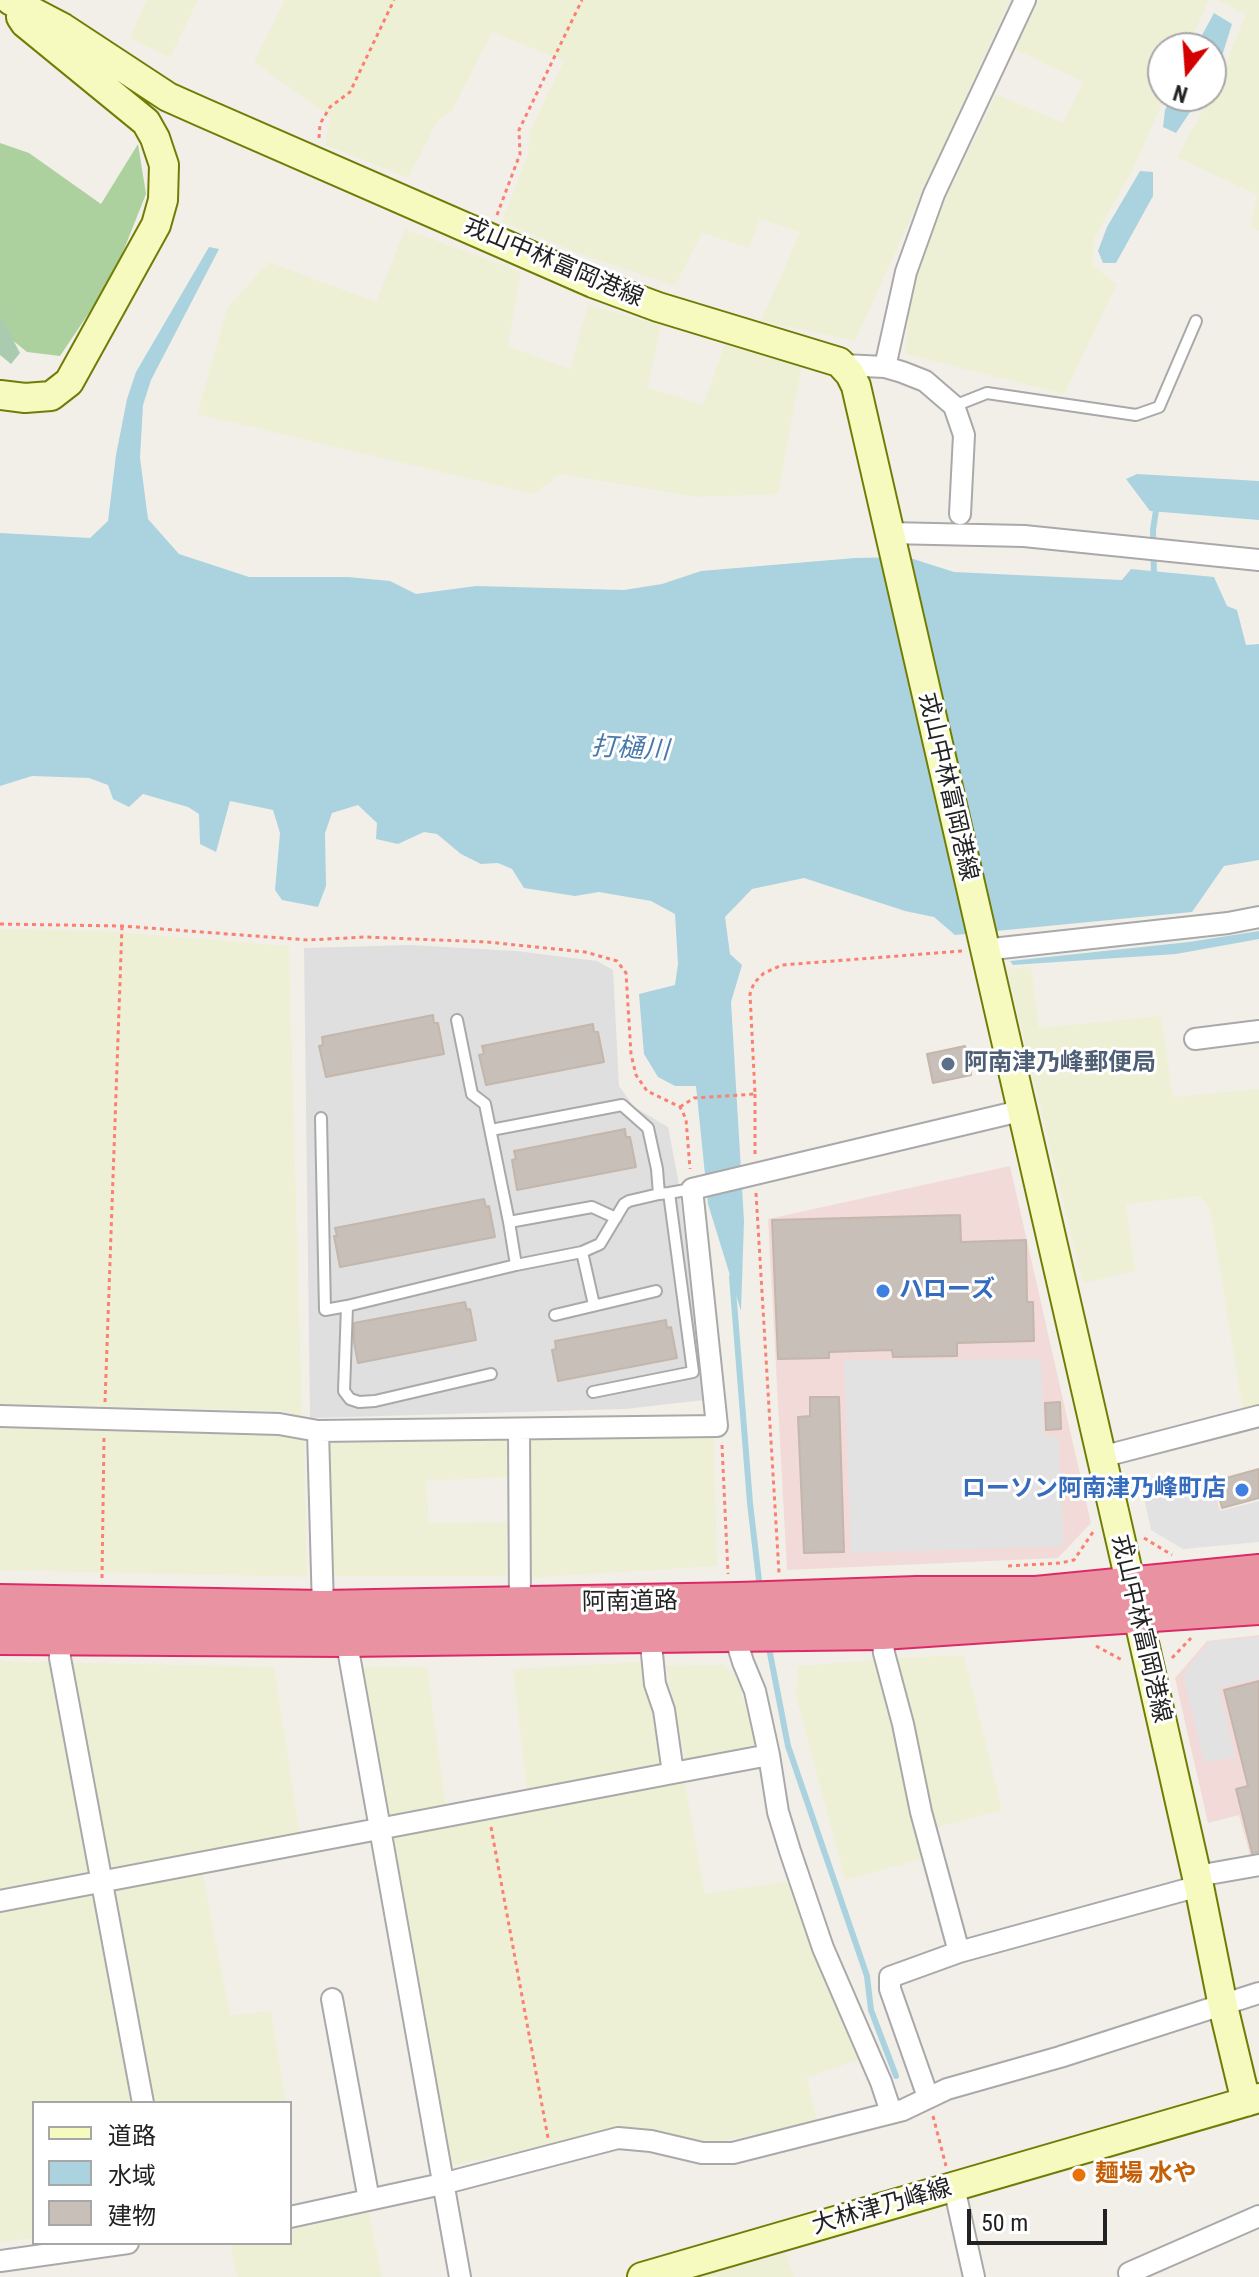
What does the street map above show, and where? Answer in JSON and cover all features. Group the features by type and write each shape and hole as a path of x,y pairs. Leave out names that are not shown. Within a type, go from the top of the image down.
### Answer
{"highway":[{"name":"阿南道路","path":"781,1602 882,1631 1134,1601 1259,1573"},
{"name":"阿南道路","path":"0,1636 346,1638 650,1634 736,1617 781,1602 917,1595 1036,1595 1259,1606"},
{"name":"阿南道路","path":"0,1603 323,1609 520,1605 736,1617"}],"main road":[{"name":"戎山中林富岡港線","path":"10,0 63,28 168,97 593,283 658,307 843,365 856,386 1198,1881 1223,2006 1252,2100"},
{"name":"戎山中林富岡港線","path":"0,395 25,398 51,396 69,382 156,225 163,200 164,165 146,122 25,23 10,0"},
{"name":"大林津乃峰線","path":"642,2277 951,2180 1252,2100"}],"street":[{"path":"887,358 906,272 934,194 1025,0"},
{"path":"146,122 168,97"},
{"path":"843,365 887,358 925,381 954,406 964,435 960,514"},
{"path":"891,540 1024,536 1259,560"},
{"path":"982,944 1228,923 1259,917"},
{"path":"1195,1039 1259,1031"},
{"path":"0,1416 279,1424 318,1431 717,1426 696,1188 1020,1111"},
{"path":"1101,1457 1259,1416"},
{"path":"519,1429 520,1605"},
{"path":"318,1431 323,1609 346,1638 460,2277"},
{"path":"736,1617 743,1662 755,1691 778,1812 790,1851 823,1948 891,2112"},
{"path":"882,1631 884,1653 903,1724 921,1812 959,1952"},
{"path":"650,1634 655,1684 664,1710 673,1773"},
{"path":"59,1637 60,1658 143,2101"},
{"path":"0,1901 769,1755"},
{"path":"928,2097 890,1989 890,1977 959,1952 1259,1865"},
{"path":"292,2217 442,2184 618,2138 651,2141 702,2153 733,2153 914,2106 928,2097 1259,1993"},
{"path":"332,1999 369,2200"},
{"path":"951,2180 974,2277"},
{"path":"1129,2273 1259,2216"},
{"path":"0,2261 114,2245"}],"lane":[{"path":"954,406 987,393 1136,415 1159,407 1196,321"},
{"path":"457,1020 472,1094 485,1104 516,1265"},
{"path":"491,1130 622,1105 648,1128 664,1193 693,1372 593,1392"},
{"path":"321,1118 325,1310 582,1252 600,1244 629,1201 696,1188"},
{"path":"509,1222 592,1207 616,1218"},
{"path":"582,1252 594,1305"},
{"path":"555,1315 656,1291"},
{"path":"347,1306 344,1391 350,1399 375,1401 491,1374"}],"path":[{"path":"318,162 320,124 330,107 350,92 394,0"},
{"path":"488,237 520,154 519,130 582,0"},
{"path":"0,924 122,926 308,940 365,937 487,942 585,952 617,961 626,973 631,1054 636,1075 647,1091 680,1107 686,1119 696,1188"},
{"path":"101,1605 122,926"},
{"path":"781,1602 753,1176 755,1094 750,994 754,983 764,973 782,965 982,944"},
{"path":"680,1107 694,1098 755,1094"},
{"path":"717,1426 722,1440 736,1617"},
{"path":"998,1566 1074,1560 1093,1536 1094,1528"},
{"path":"1090,1643 1128,1663"},
{"path":"488,1808 551,2155"},
{"path":"928,2097 951,2180"}],"shaded area":[{"path":"410,945 516,951 597,961 613,970 619,1086 634,1107 668,1127 678,1179 704,1400 625,1409 310,1418 304,948"},
{"path":"1010,1166 1091,1523 1058,1558 787,1570 768,1219"},
{"path":"844,1360 1041,1361 1044,1436 1058,1437 1064,1546 851,1553"},
{"path":"1211,1478 1220,1511 1259,1501 1259,1542 1183,1549 1151,1530 1144,1497"},
{"path":"1259,1635 1259,1856 1251,1859 1239,1815 1208,1823 1175,1678 1207,1641"},
{"path":"1259,1637 1259,1678 1219,1688 1235,1757 1204,1762 1183,1674 1210,1642"}],"green space":[{"path":"147,0 198,0 170,58 130,38"},
{"path":"285,0 1010,0 855,341 761,321 800,232 760,219 749,248 702,233 675,286 578,253 502,222 528,154 529,132 564,61 492,32 452,111 438,120 408,178 325,145 330,117 254,62"},
{"path":"1039,0 1209,0 1194,32 1147,32 1147,112 1158,112 1135,165 1094,239 1092,264 1117,284 1064,394 905,354 911,294 936,219 996,94 1063,123 1083,82 1015,49"},
{"path":"1217,0 1259,0 1259,231 1251,227 1257,195 1177,157 1202,112 1227,112 1227,61 1246,14"},
{"path":"0,143 29,153 101,204 138,144 146,194 113,277 60,356 27,352 0,330"},
{"path":"405,229 521,272 508,346 570,369 588,305 661,325 648,388 703,405 725,344 802,365 778,494 697,497 560,474 534,494 197,414 228,307 269,262 376,302"},
{"path":"0,315 20,353 11,364 0,355"},
{"path":"0,929 103,931 289,946 302,1417 283,1411 0,1404"},
{"path":"1031,967 1039,1028 1161,1016 1173,1097 1259,1089 1259,1407 1243,1411 1210,1210 1200,1196 1126,1204 1135,1271 1083,1283 1007,969"},
{"path":"0,1426 274,1433 304,1438 307,1577 0,1570"},
{"path":"705,1433 714,1437 717,1566 528,1578 523,1443 531,1435"},
{"path":"508,1437 510,1477 426,1481 429,1523 507,1522 506,1576 328,1576 330,1442"},
{"path":"964,1655 1002,1810 935,1828 895,1658"},
{"path":"874,1660 925,1858 845,1880 796,1696 798,1666"},
{"path":"0,1661 274,1667 300,1835 199,1855 230,2015 271,2011 286,2101 32,2101 32,2238 0,2242"},
{"path":"641,1662 664,1761 657,1770 527,1790 513,1669"},
{"path":"723,1665 737,1676 757,1748 686,1762 666,1666"},
{"path":"358,1667 427,1667 446,1807 383,1819"},
{"path":"685,1783 705,1894 788,1881 861,2059 807,2077 817,2122 713,2143 634,2127 449,2166 387,1834"},
{"path":"368,2209 382,2277 237,2277 230,2245 292,2245 292,2223"},
{"path":"786,2253 794,2277 699,2277"}],"water":[{"path":"1214,13 1232,24 1227,40 1227,32 1204,32"},
{"path":"1165,112 1190,112 1176,133 1163,127"},
{"path":"1140,171 1153,172 1153,196 1116,263 1103,263 1098,251 1107,227"},
{"name":"打樋川","path":"209,247 219,249 151,380 143,405 140,458 148,519 179,554 249,577 348,577 390,581 416,594 476,586 624,590 662,584 701,571 855,558 907,557 954,572 1122,580 1131,569 1214,577 1227,606 1237,610 1246,645 1259,644 1259,860 1224,866 1192,912 955,935 934,917 905,911 804,878 752,889 725,917 730,954 742,965 731,1002 744,1221 741,1311 708,1204 696,1086 675,1086 658,1077 644,1054 639,994 675,985 678,964 675,914 651,901 599,892 575,896 524,888 512,869 498,863 481,864 461,854 437,834 424,832 398,844 376,839 377,823 358,805 332,813 325,833 326,886 318,907 282,900 275,890 280,833 273,810 230,801 216,852 200,844 199,814 188,807 143,794 129,807 113,799 108,785 89,778 32,776 0,786 0,533 90,538 108,521 116,455 127,399 136,372"},
{"path":"1137,474 1259,481 1259,520 1150,511 1126,479"},
{"path":"1259,931 1259,939 1176,954 1013,965 1010,961 1189,942"}],"building":[{"path":"433,1015 434,1023 438,1023 444,1054 326,1077 319,1046 323,1045 322,1037"},
{"path":"593,1024 594,1032 598,1032 604,1062 486,1085 479,1055 484,1054 482,1046"},
{"path":"965,1046 971,1075 933,1083 927,1054"},
{"path":"625,1129 626,1137 630,1137 636,1167 517,1190 512,1160 516,1159 514,1151"},
{"path":"484,1199 486,1207 489,1206 495,1237 340,1267 335,1228"},
{"path":"960,1215 961,1242 1026,1240 1027,1302 1033,1302 1034,1341 957,1343 957,1356 893,1357 892,1350 829,1352 829,1358 778,1359 772,1220"},
{"path":"465,1302 467,1310 470,1309 476,1340 358,1363 354,1323"},
{"path":"666,1320 667,1328 671,1327 677,1358 558,1381 552,1350 556,1349 555,1341"},
{"path":"810,1397 839,1397 844,1552 804,1553 798,1417 810,1416"},
{"path":"1060,1402 1061,1429 1046,1430 1045,1403"},
{"path":"1259,1469 1259,1498 1222,1508 1215,1481"},
{"path":"1259,1681 1259,1852 1252,1853 1236,1789 1248,1786 1224,1690"}],"waterway":[{"path":"1154,576 1153,530 1157,504"},
{"path":"732,1277 760,1589"},
{"path":"768,1643 788,1746 867,1976 871,2010 896,2076"}],"place":[{"name":"阿南津乃峰郵便局","path":"948,1064"},
{"name":"ハローズ","path":"883,1291"},
{"name":"ローソン阿南津乃峰町店","path":"1242,1490"},
{"name":"麺場 水や","path":"1079,2175"}]}
